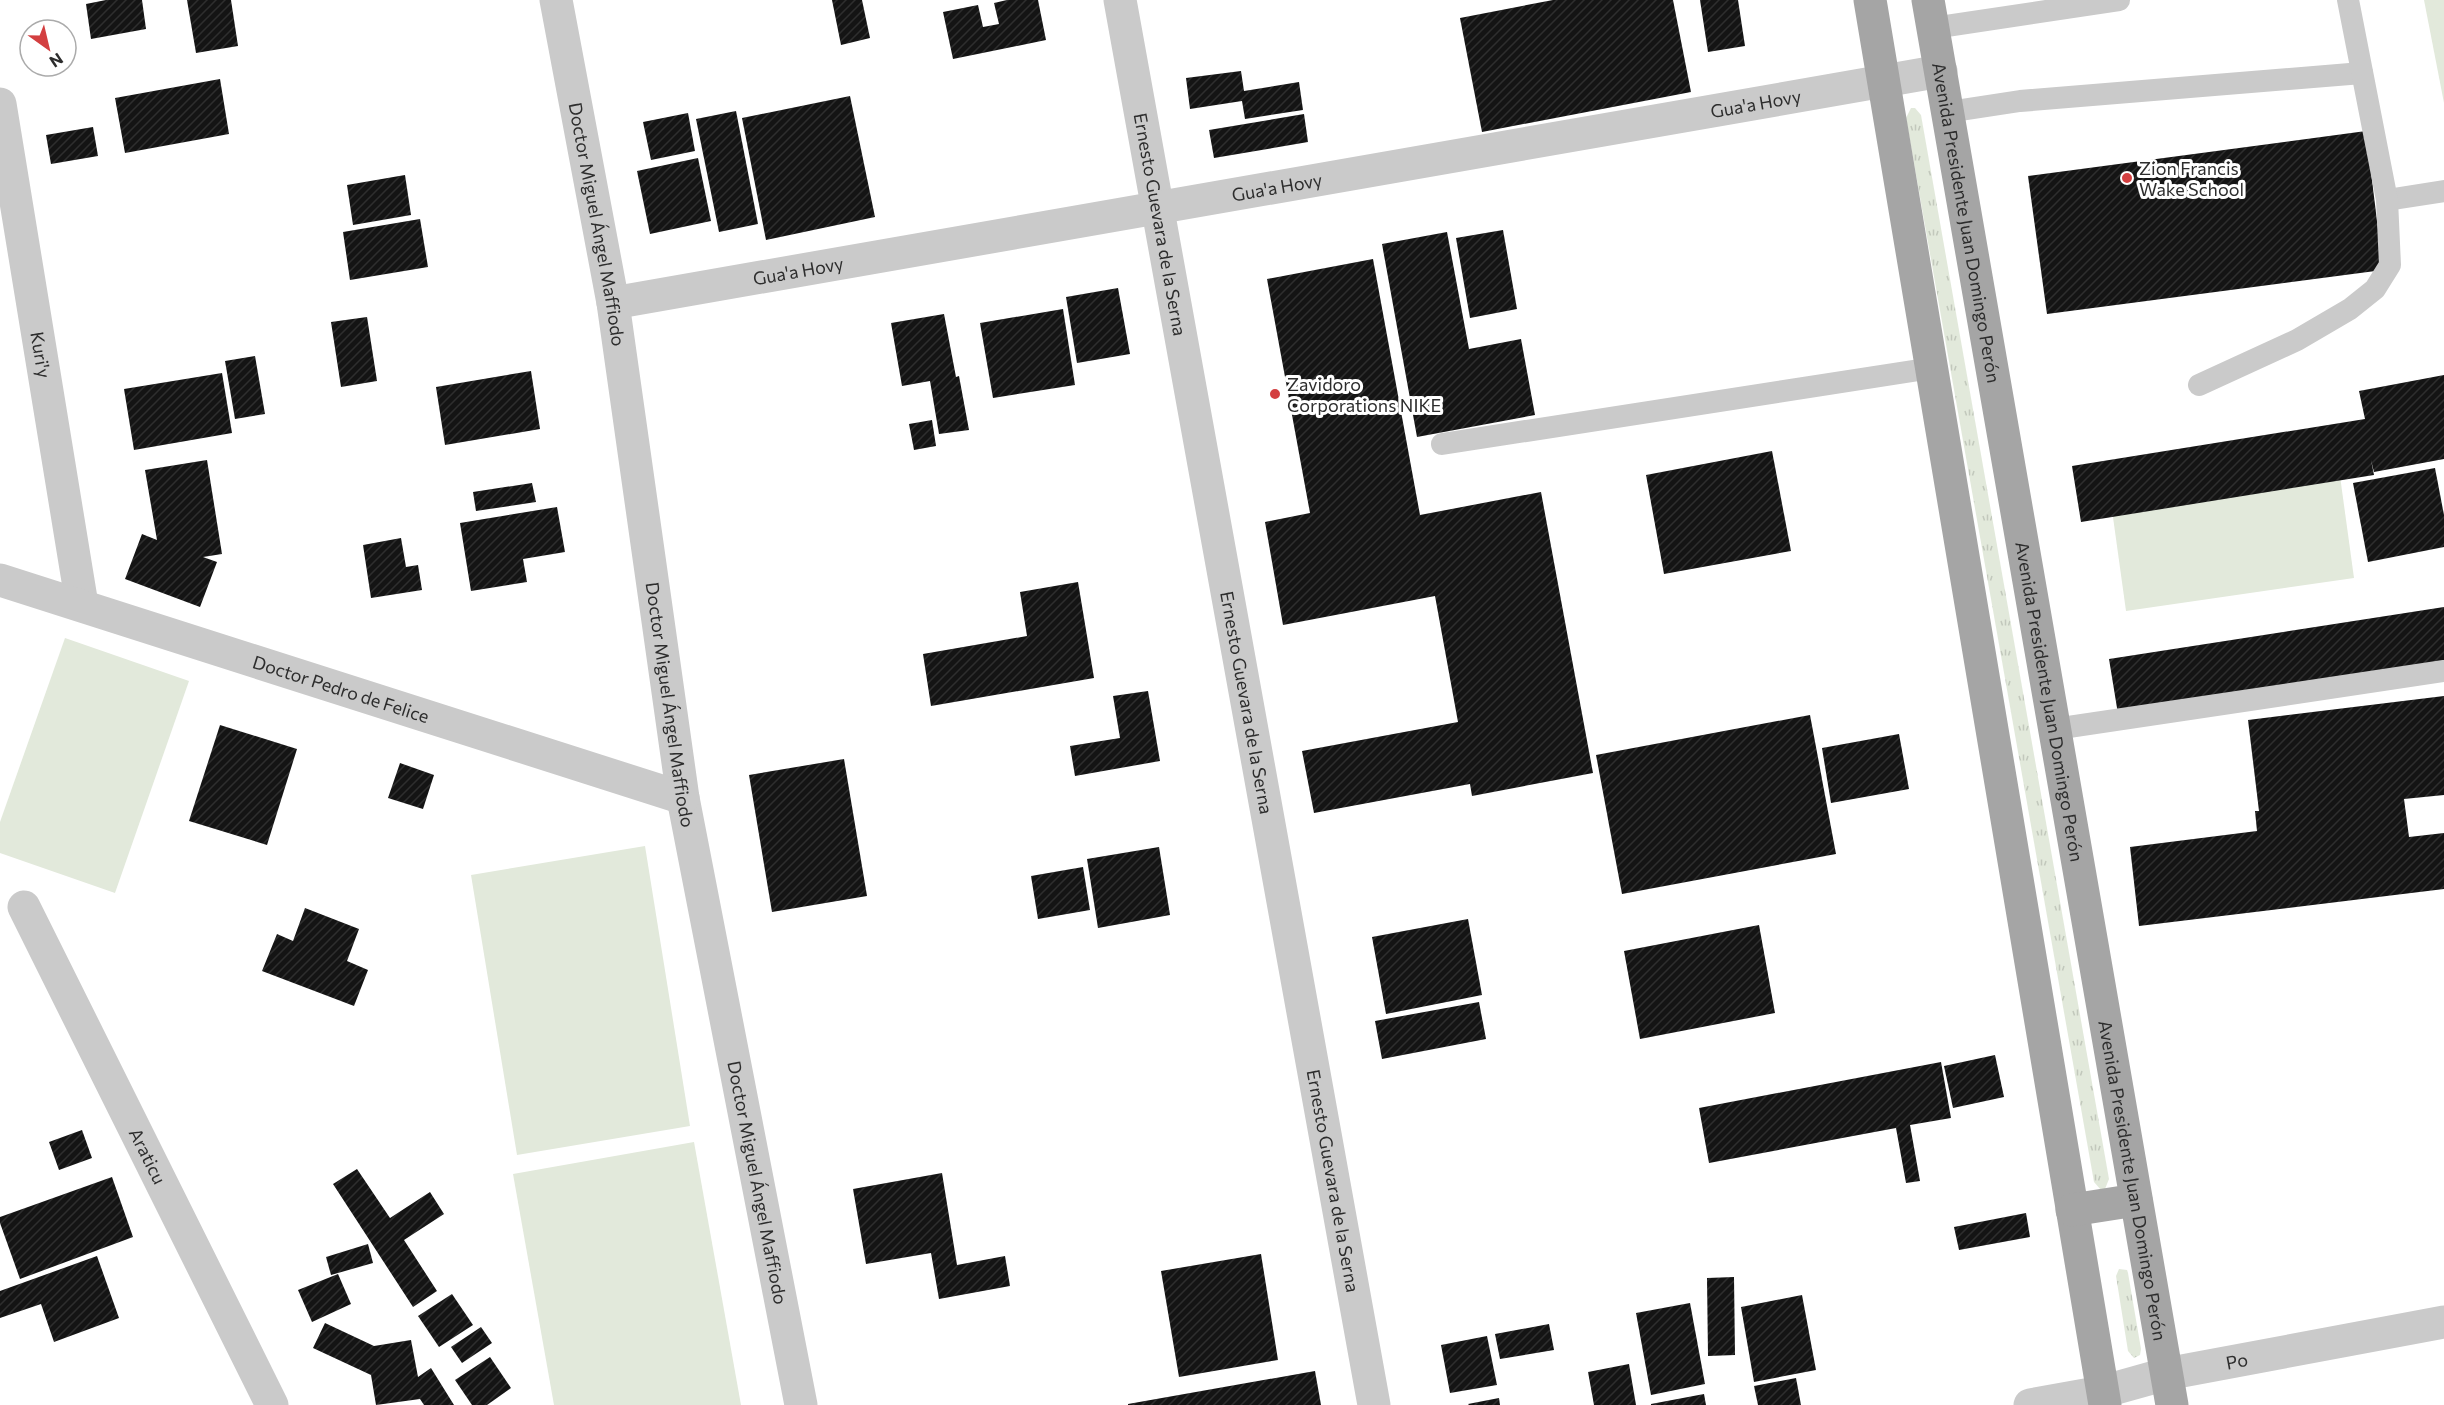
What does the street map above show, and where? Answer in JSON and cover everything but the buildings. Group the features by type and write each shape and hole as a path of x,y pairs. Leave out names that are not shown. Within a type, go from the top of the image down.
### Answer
{"main road":[{"path":"1870,0 2104,1399"},
{"name":"Avenida Presidente Juan Domingo Perón","path":"1931,14 2169,1390"},
{"path":"2072,1210 2136,1200"}],"street":[{"name":"Doctor Miguel Ángel Maffiodo","path":"556,0 613,303 683,798 801,1405"},
{"name":"Ernesto Guevara de la Serna","path":"1120,0 1374,1405"},
{"name":"Gua'a Hovy","path":"613,303 1941,71"},
{"name":"Kuri'y","path":"0,104 82,605"},
{"name":"Doctor Pedro de Felice","path":"0,580 683,798"},
{"name":"Araticu","path":"24,907 272,1405"},
{"name":"Po","path":"2030,1405 2104,1399 2169,1390 2444,1322"}],"lane":[{"path":"1931,14 2119,0"},
{"path":"2199,385 2298,340 2350,309 2375,290 2390,265 2387,200 2348,0"},
{"path":"1948,112 2020,100 2362,74"},
{"path":"2387,200 2444,190"},
{"path":"1442,444 1932,368"},
{"path":"2055,729 2444,670"}],"green space":[{"path":"2424,0 2444,0 2444,103"},
{"path":"1911,108 1915,108 1921,115 2109,1179 2105,1189 2101,1190 2094,1182 1906,118"},
{"path":"2340,476 2354,578 2126,611 2112,510"},
{"path":"65,638 189,681 115,893 0,853 0,822"},
{"path":"645,846 690,1126 517,1155 471,875"},
{"path":"694,1142 741,1405 554,1405 513,1174"},
{"path":"2119,1269 2127,1270 2128,1273 2141,1349 2140,1355 2134,1358 2128,1351 2116,1276"}],"place":[{"name":"Zion Francis Wake School","path":"2127,178"},
{"name":"Zavidoro Corporations NIKE","path":"1275,394"}]}
